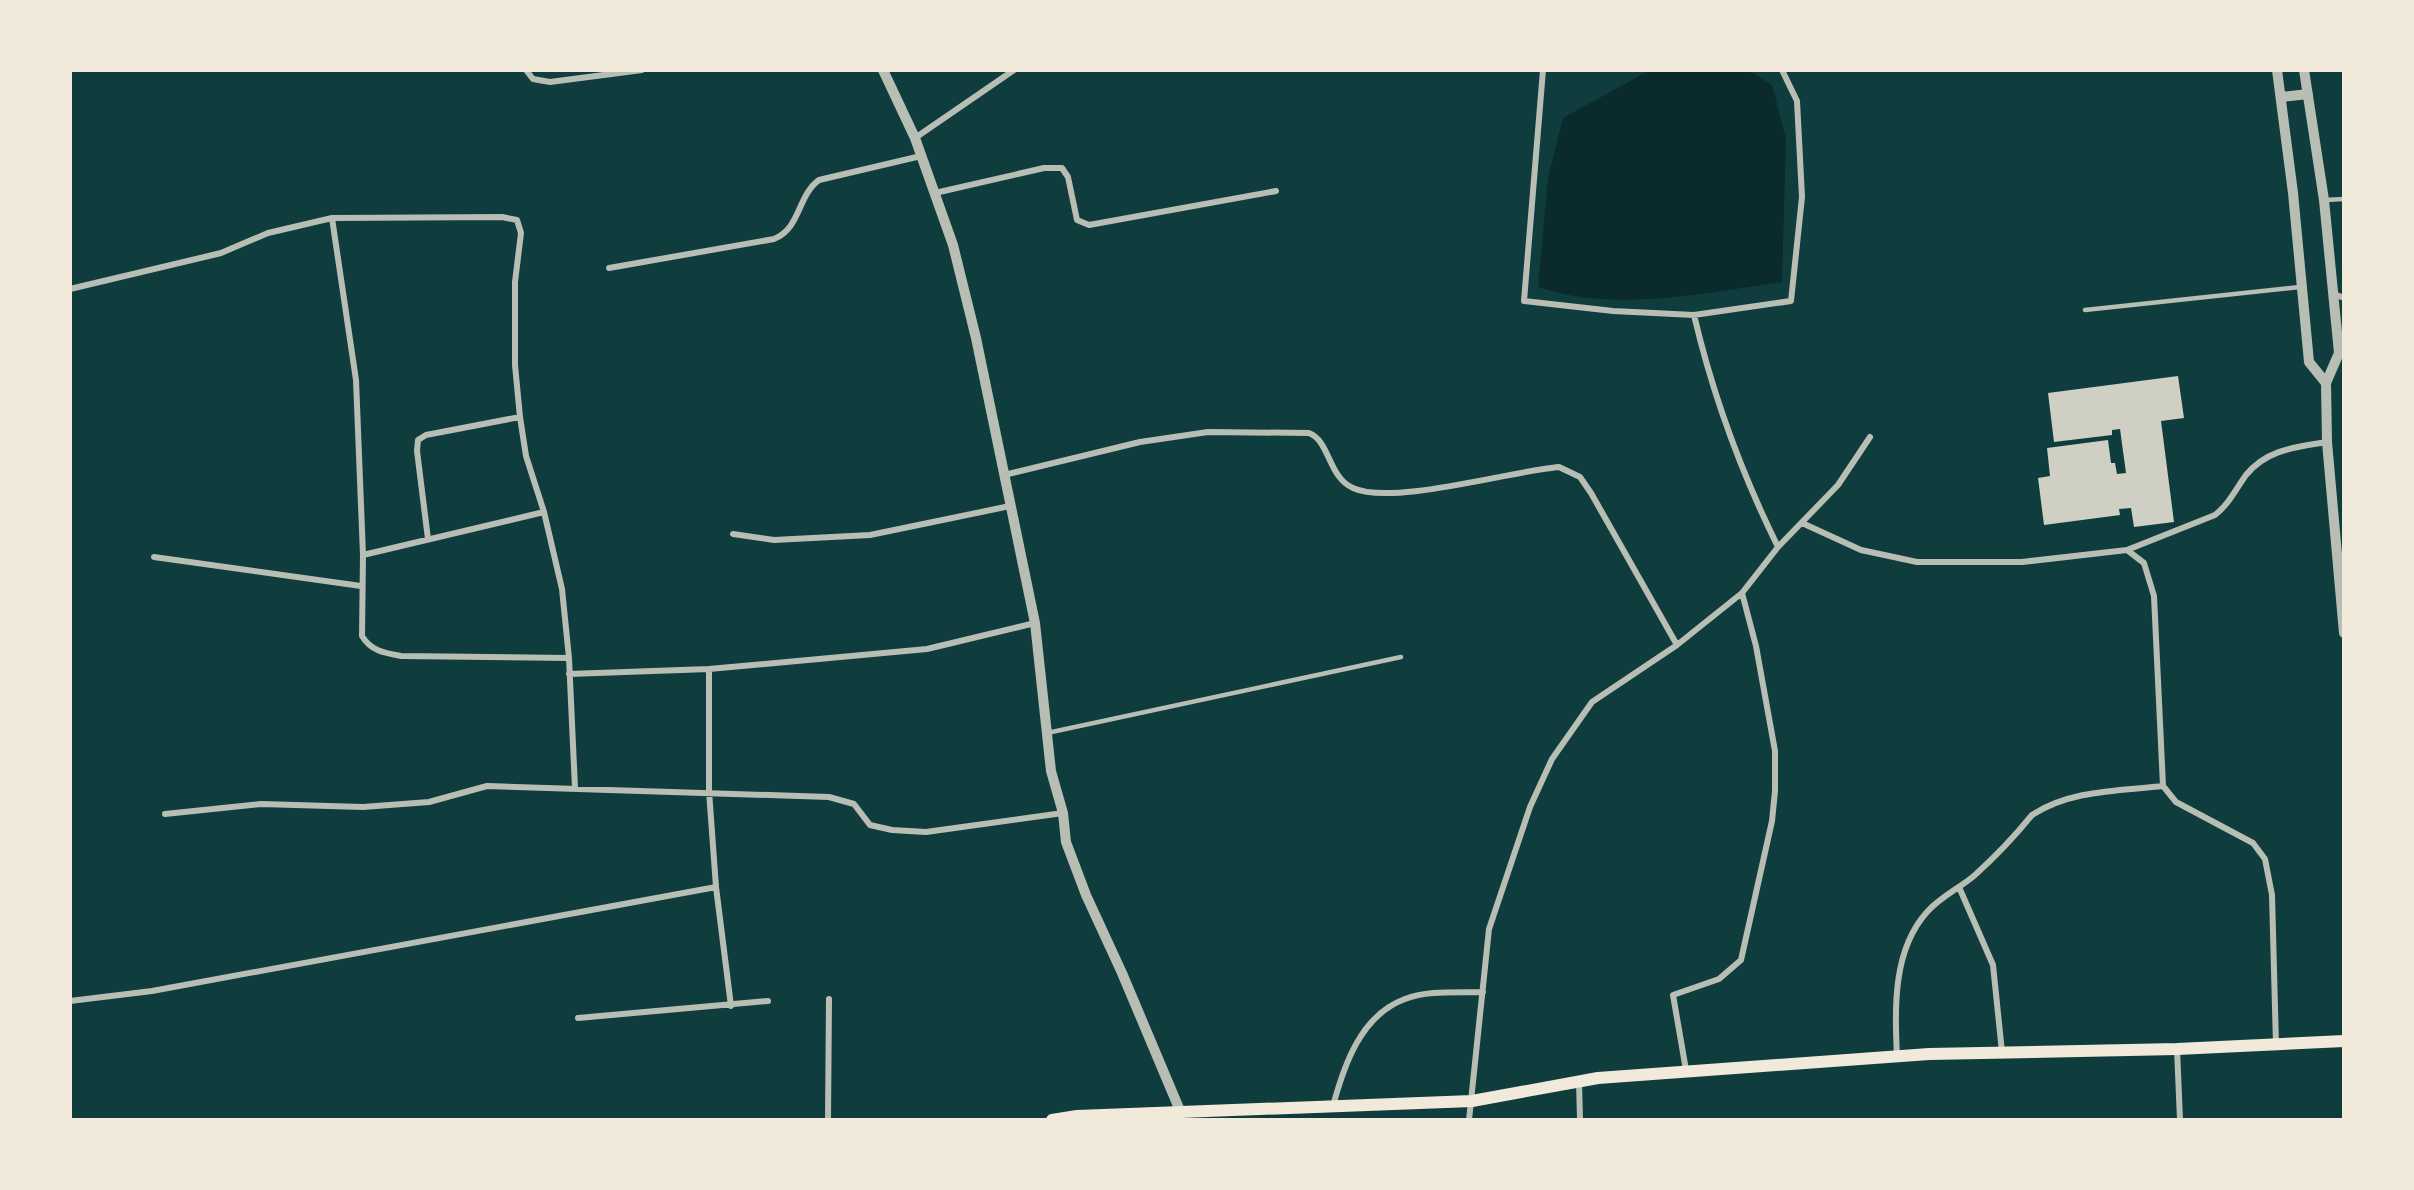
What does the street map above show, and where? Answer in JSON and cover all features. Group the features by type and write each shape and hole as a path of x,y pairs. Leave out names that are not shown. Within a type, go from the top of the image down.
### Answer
{"main road":[{"path":"1052,1119 1472,1101 1579,1081 1686,1070 1897,1058 1929,1054 2178,1049 2343,1041"}],"street":[{"path":"526,70 533,79 550,82 642,70"},
{"path":"883,70 915,138 953,244 976,338 1035,623 1051,771 1063,813 1066,842 1086,895 1122,973 1181,1113"},
{"path":"915,138 1014,70"},
{"path":"1544,70 1524,301 1613,311 1694,315 1791,301 1802,197 1797,101 1782,70"},
{"path":"2277,70 2303,287 2309,362 2326,383"},
{"path":"2304,70 2339,296 2340,353 2326,383 2327,442 2343,633"},
{"path":"2281,97 2307,94"},
{"path":"609,268 774,239 789,231 808,193 819,180 921,156"},
{"path":"934,193 1044,168 1062,168 1068,177 1077,220 1089,225 1276,191"},
{"path":"70,289 221,253 268,233 332,218 502,217 517,220 521,233 515,282 515,365 520,417 526,456 544,512 562,588 575,788"},
{"path":"332,218 356,380 363,555 362,636 368,646 384,653 401,656 568,658"},
{"path":"1694,315 1724,426 1752,494 1778,547"},
{"path":"428,539 417,451 418,440 426,435 520,417"},
{"path":"1004,475 1140,442 1208,432 1308,433 1320,442 1342,482 1359,491 1376,493 1414,492 1559,466 1580,477 1591,493 1677,645"},
{"path":"1469,1119 1489,928 1530,807 1552,759 1592,702 1677,645 1742,593 1778,547 1838,485 1870,437"},
{"path":"1803,523 1861,550 1917,562 2022,562 2127,550 2215,515 2225,507 2247,474 2267,456 2279,451 2327,442"},
{"path":"733,534 774,540 870,535 1010,506"},
{"path":"363,555 544,512"},
{"path":"2127,550 2144,563 2154,596 2163,786 2176,802 2253,843 2265,859 2272,895 2276,1045"},
{"path":"154,557 361,586"},
{"path":"1686,1070 1673,996 1719,979 1741,960 1762,872 1773,811 1775,751 1756,646 1742,593"},
{"path":"569,674 709,669 927,649 1035,623"},
{"path":"709,669 709,791 716,887 731,1006"},
{"path":"165,814 261,804 363,807 429,802 487,786 709,791 829,797 854,804 870,825 908,832 1063,813"},
{"path":"1897,1058 1895,1011 1900,967 1913,935 1927,912 1975,875 2032,815 2055,802 2072,797 2163,786"},
{"path":"70,1001 152,991 716,887"},
{"path":"1959,887 1993,965 2002,1052"},
{"path":"1333,1106 1343,1067 1354,1047 1376,1017 1391,1005 1422,995 1483,992"},
{"path":"828,1119 829,999"},
{"path":"578,1018 768,1001"},
{"path":"2178,1049 2180,1119"},
{"path":"1579,1081 1580,1119"}],"lane":[{"path":"2324,200 2343,199"},
{"path":"2085,310 2303,287"},
{"path":"1047,733 1401,657"}],"water":[{"path":"1650,70 1749,71 1772,85 1786,138 1782,282 1691,295 1629,300 1568,295 1538,287 1548,178 1563,118"}],"building":[{"path":"2178,376 2184,418 2161,421 2174,522 2134,527 2131,508 2119,509 2120,515 2044,525 2038,478 2050,476 2047,448 2108,440 2111,463 2115,463 2117,474 2126,473 2120,429 2112,430 2112,435 2054,442 2048,393"}]}
